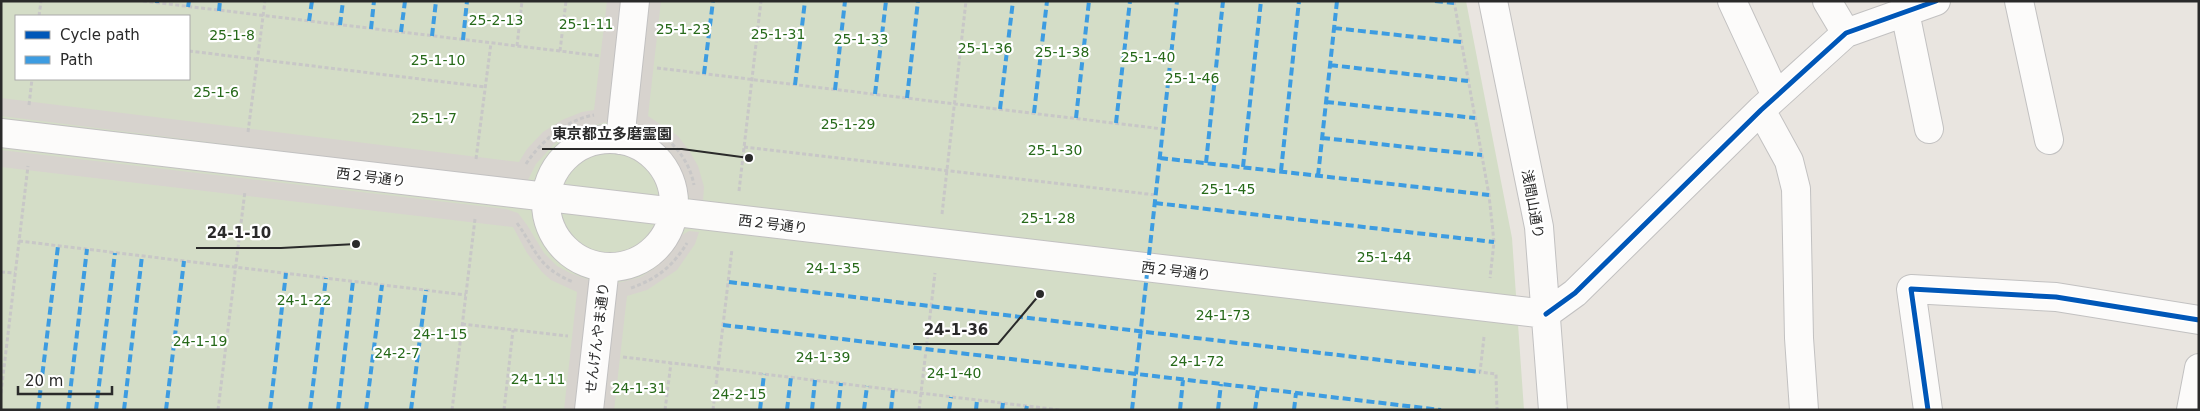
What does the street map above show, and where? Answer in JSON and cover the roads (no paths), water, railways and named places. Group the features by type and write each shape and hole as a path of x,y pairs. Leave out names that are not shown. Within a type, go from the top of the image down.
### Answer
{"street":[{"path":"620,140 635,1"},
{"name":"浅間山通り","path":"1494,1 1539,227 1553,410"},
{"path":"1732,1 1789,160 1796,189 1799,338 1804,410"},
{"path":"1827,1 1846,34"},
{"path":"1546,314 1575,293 1768,103 1846,34 1936,1"},
{"path":"2019,1 2049,140"},
{"path":"1905,12 1929,129"},
{"name":"西２号通り","path":"1,133 1546,314"},
{"path":"598,140 620,140 639,146 655,157 667,174 674,193 674,213 668,231 658,246 643,258 625,266 605,267 586,263 568,253 555,238 547,218 546,198 550,178 562,160 579,147 598,140"},
{"name":"せんげんやま通り","path":"589,410 605,267"},
{"path":"1928,410 1912,289 2056,297 2199,320"},
{"path":"2191,410 2199,368"}],"place":[{"name":"東京都立多磨霊園","path":"749,158"},
{"name":"24-1-10","path":"356,244"},
{"name":"24-1-36","path":"1040,294"}],"park label":[{"name":"25-2-13","path":"496,20"},
{"name":"25-1-11","path":"586,24"},
{"name":"25-1-23","path":"683,29"},
{"name":"25-1-31","path":"778,34"},
{"name":"25-1-8","path":"232,35"},
{"name":"25-1-33","path":"861,39"},
{"name":"25-1-36","path":"985,48"},
{"name":"25-1-38","path":"1062,52"},
{"name":"25-1-40","path":"1148,57"},
{"name":"25-1-10","path":"438,60"},
{"name":"25-1-46","path":"1192,78"},
{"name":"25-1-6","path":"216,92"},
{"name":"25-1-7","path":"434,118"},
{"name":"25-1-29","path":"848,124"},
{"name":"25-1-30","path":"1055,150"},
{"name":"25-1-45","path":"1228,189"},
{"name":"25-1-28","path":"1048,218"},
{"name":"25-1-44","path":"1384,257"},
{"name":"24-1-35","path":"833,268"},
{"name":"24-1-22","path":"304,300"},
{"name":"24-1-73","path":"1223,315"},
{"name":"24-1-15","path":"440,334"},
{"name":"24-1-19","path":"200,341"},
{"name":"24-2-7","path":"397,353"},
{"name":"24-1-39","path":"823,357"},
{"name":"24-1-72","path":"1197,361"},
{"name":"24-1-40","path":"954,373"},
{"name":"24-1-11","path":"538,379"},
{"name":"24-1-31","path":"639,388"},
{"name":"24-2-15","path":"739,394"}]}
